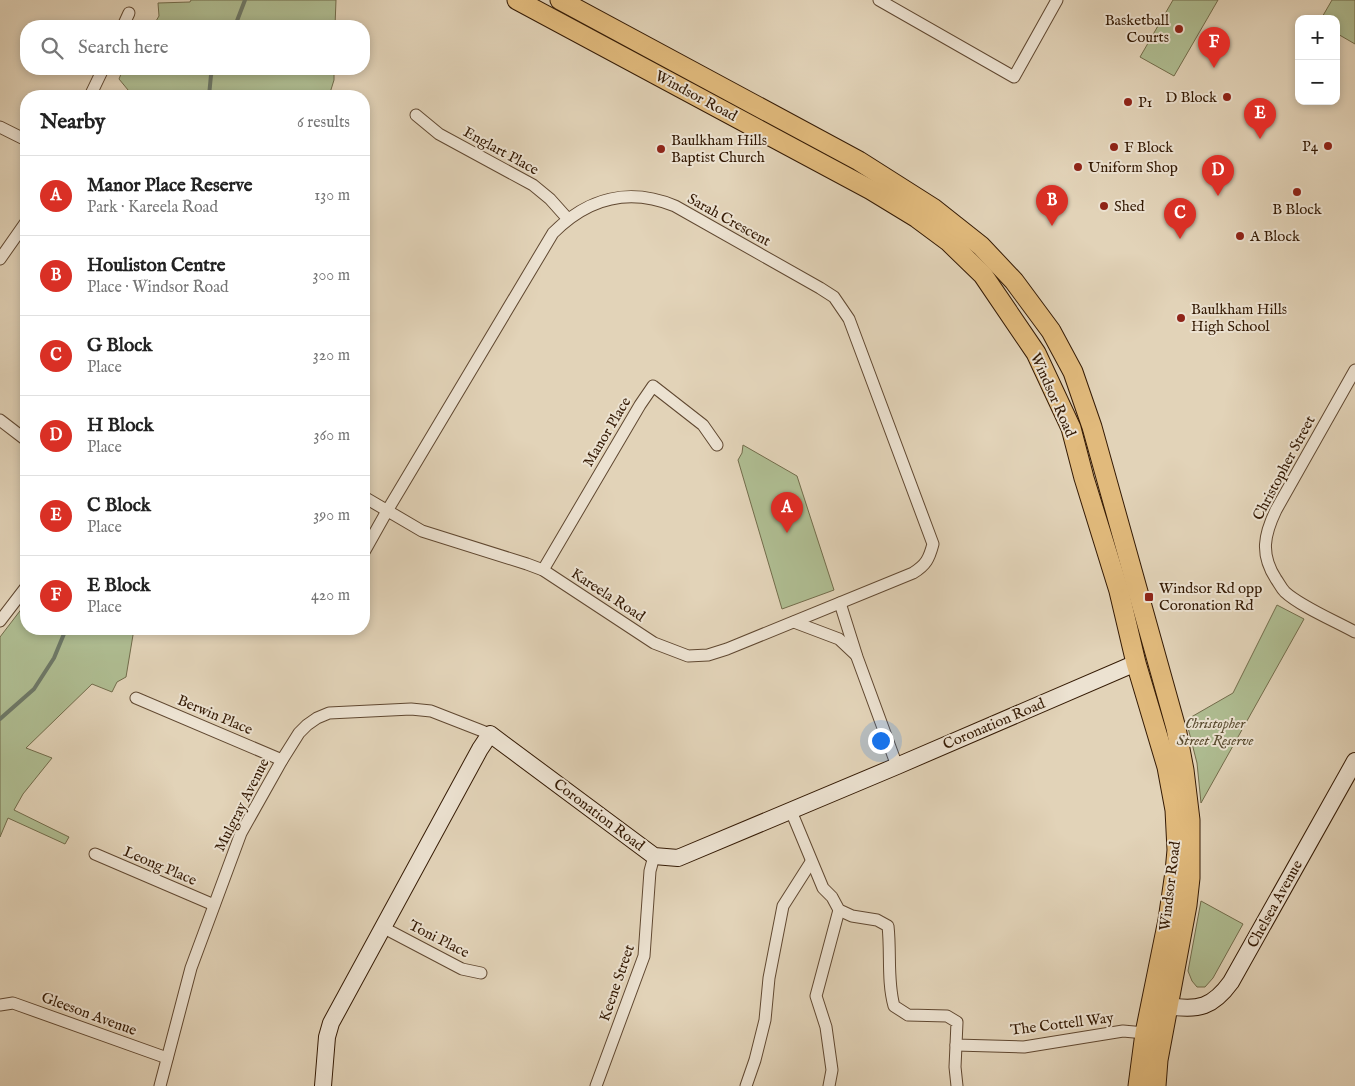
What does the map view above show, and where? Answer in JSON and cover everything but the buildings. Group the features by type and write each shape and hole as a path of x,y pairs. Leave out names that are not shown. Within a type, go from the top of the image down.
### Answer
{"main road":[{"name":"Windsor Road","path":"517,0 871,190 917,218 948,241 983,275 1036,353 1071,428 1084,478 1119,591 1136,663 1172,789 1177,850 1160,1004 1156,1086"},
{"name":"Windsor Road","path":"560,0 859,161 933,208 981,246 1014,281 1051,331 1073,372 1092,427 1179,744 1190,820 1190,878 1187,905 1160,1004 1145,1032 1138,1086"},
{"path":"1136,663 1155,656"}],"street":[{"path":"879,0 1014,77 1057,0"},
{"path":"126,20 129,13"},
{"path":"93,90 100,75"},
{"name":"Englart Place","path":"416,115 439,134 533,185 550,199 567,218"},
{"path":"0,127 20,137"},
{"name":"Sarah Crescent","path":"370,541 553,233 567,218 587,206 604,200 622,197 641,197 659,200 675,206 820,288 834,297 849,319 933,544 930,555 923,567 913,573 840,602"},
{"path":"0,258 20,230"},
{"name":"Christopher Street","path":"1355,370 1276,510 1268,527 1266,557 1283,591 1299,602 1355,632"},
{"name":"Manor Place","path":"543,570 653,386 703,425 717,445"},
{"path":"0,420 20,435"},
{"name":"Kareela Road","path":"370,501 422,532 543,570 654,643 688,656 708,655 727,649 840,602"},
{"path":"0,621 20,595"},
{"path":"840,602 857,657 897,766"},
{"path":"794,622 839,639 857,657"},
{"name":"Coronation Road","path":"490,734 654,856 678,858 1136,663"},
{"name":"Berwin Place","path":"136,698 282,760"},
{"name":"Mulgray Avenue","path":"160,1086 191,968 241,833 299,733 317,718 329,713 411,709 431,711 490,734"},
{"path":"323,1086 327,1038 331,1024 490,734"},
{"name":"Chelsea Avenue","path":"1160,1004 1184,1008 1197,1007 1210,1004 1222,996 1355,761"},
{"path":"791,811 822,888 832,897 839,910 852,916 878,920 888,926 891,994 894,1006 908,1015 947,1016 957,1022 954,1066 957,1086"},
{"name":"Leong Place","path":"95,854 214,905"},
{"name":"Keene Street","path":"596,1086 644,956 650,871 654,856"},
{"path":"746,1086 765,1020 769,978 784,906 811,862"},
{"path":"829,1086 832,1070 826,1027 816,996 839,910"},
{"name":"Toni Place","path":"384,928 462,969 481,972"},
{"name":"Gleeson Avenue","path":"0,1005 14,1003 167,1058"},
{"name":"The Cottell Way","path":"956,1044 1024,1047 1123,1031 1145,1032"}],"green space":[{"path":"191,0 336,0 335,20 157,20 159,16 158,3 190,2"},
{"name":"Basketball Courts","path":"1173,0 1218,0 1174,76 1140,57"},
{"path":"1332,0 1355,0 1355,44 1340,35 1340,15 1323,15"},
{"path":"121,75 334,75 331,90 128,90 119,79"},
{"path":"743,445 797,476 834,590 782,609 738,460 742,453"},
{"name":"Christopher Street Reserve","path":"1277,605 1304,619 1201,803 1197,763 1186,720 1233,693"},
{"path":"20,611 20,635 133,635 126,677 117,682 112,692 92,684 26,748 52,758 23,794 14,810 69,837 65,844 8,818 0,837 0,637"},
{"path":"1201,901 1243,924 1213,978 1205,987 1197,987 1188,971"}],"waterway":[{"path":"237,20 245,0"},
{"path":"210,90 211,75"},
{"path":"0,719 34,689 54,658 64,635"}],"place":[{"name":"Basketball Courts","path":"1179,29"},
{"name":"E Block","path":"1214,68"},
{"name":"D Block","path":"1227,97"},
{"name":"P1","path":"1128,102"},
{"name":"C Block","path":"1260,139"},
{"name":"P4","path":"1328,146"},
{"name":"F Block","path":"1114,147"},
{"name":"Baulkham Hills Baptist Church","path":"661,149"},
{"name":"Uniform Shop","path":"1078,167"},
{"name":"B Block","path":"1297,192"},
{"name":"H Block","path":"1218,196"},
{"name":"Shed","path":"1104,206"},
{"name":"Houliston Centre","path":"1052,226"},
{"name":"A Block","path":"1240,236"},
{"name":"G Block","path":"1180,239"},
{"name":"Baulkham Hills High School","path":"1181,318"},
{"name":"Manor Place Reserve","path":"787,533"},
{"name":"Windsor Rd opp Coronation Rd","path":"1149,597"}]}
